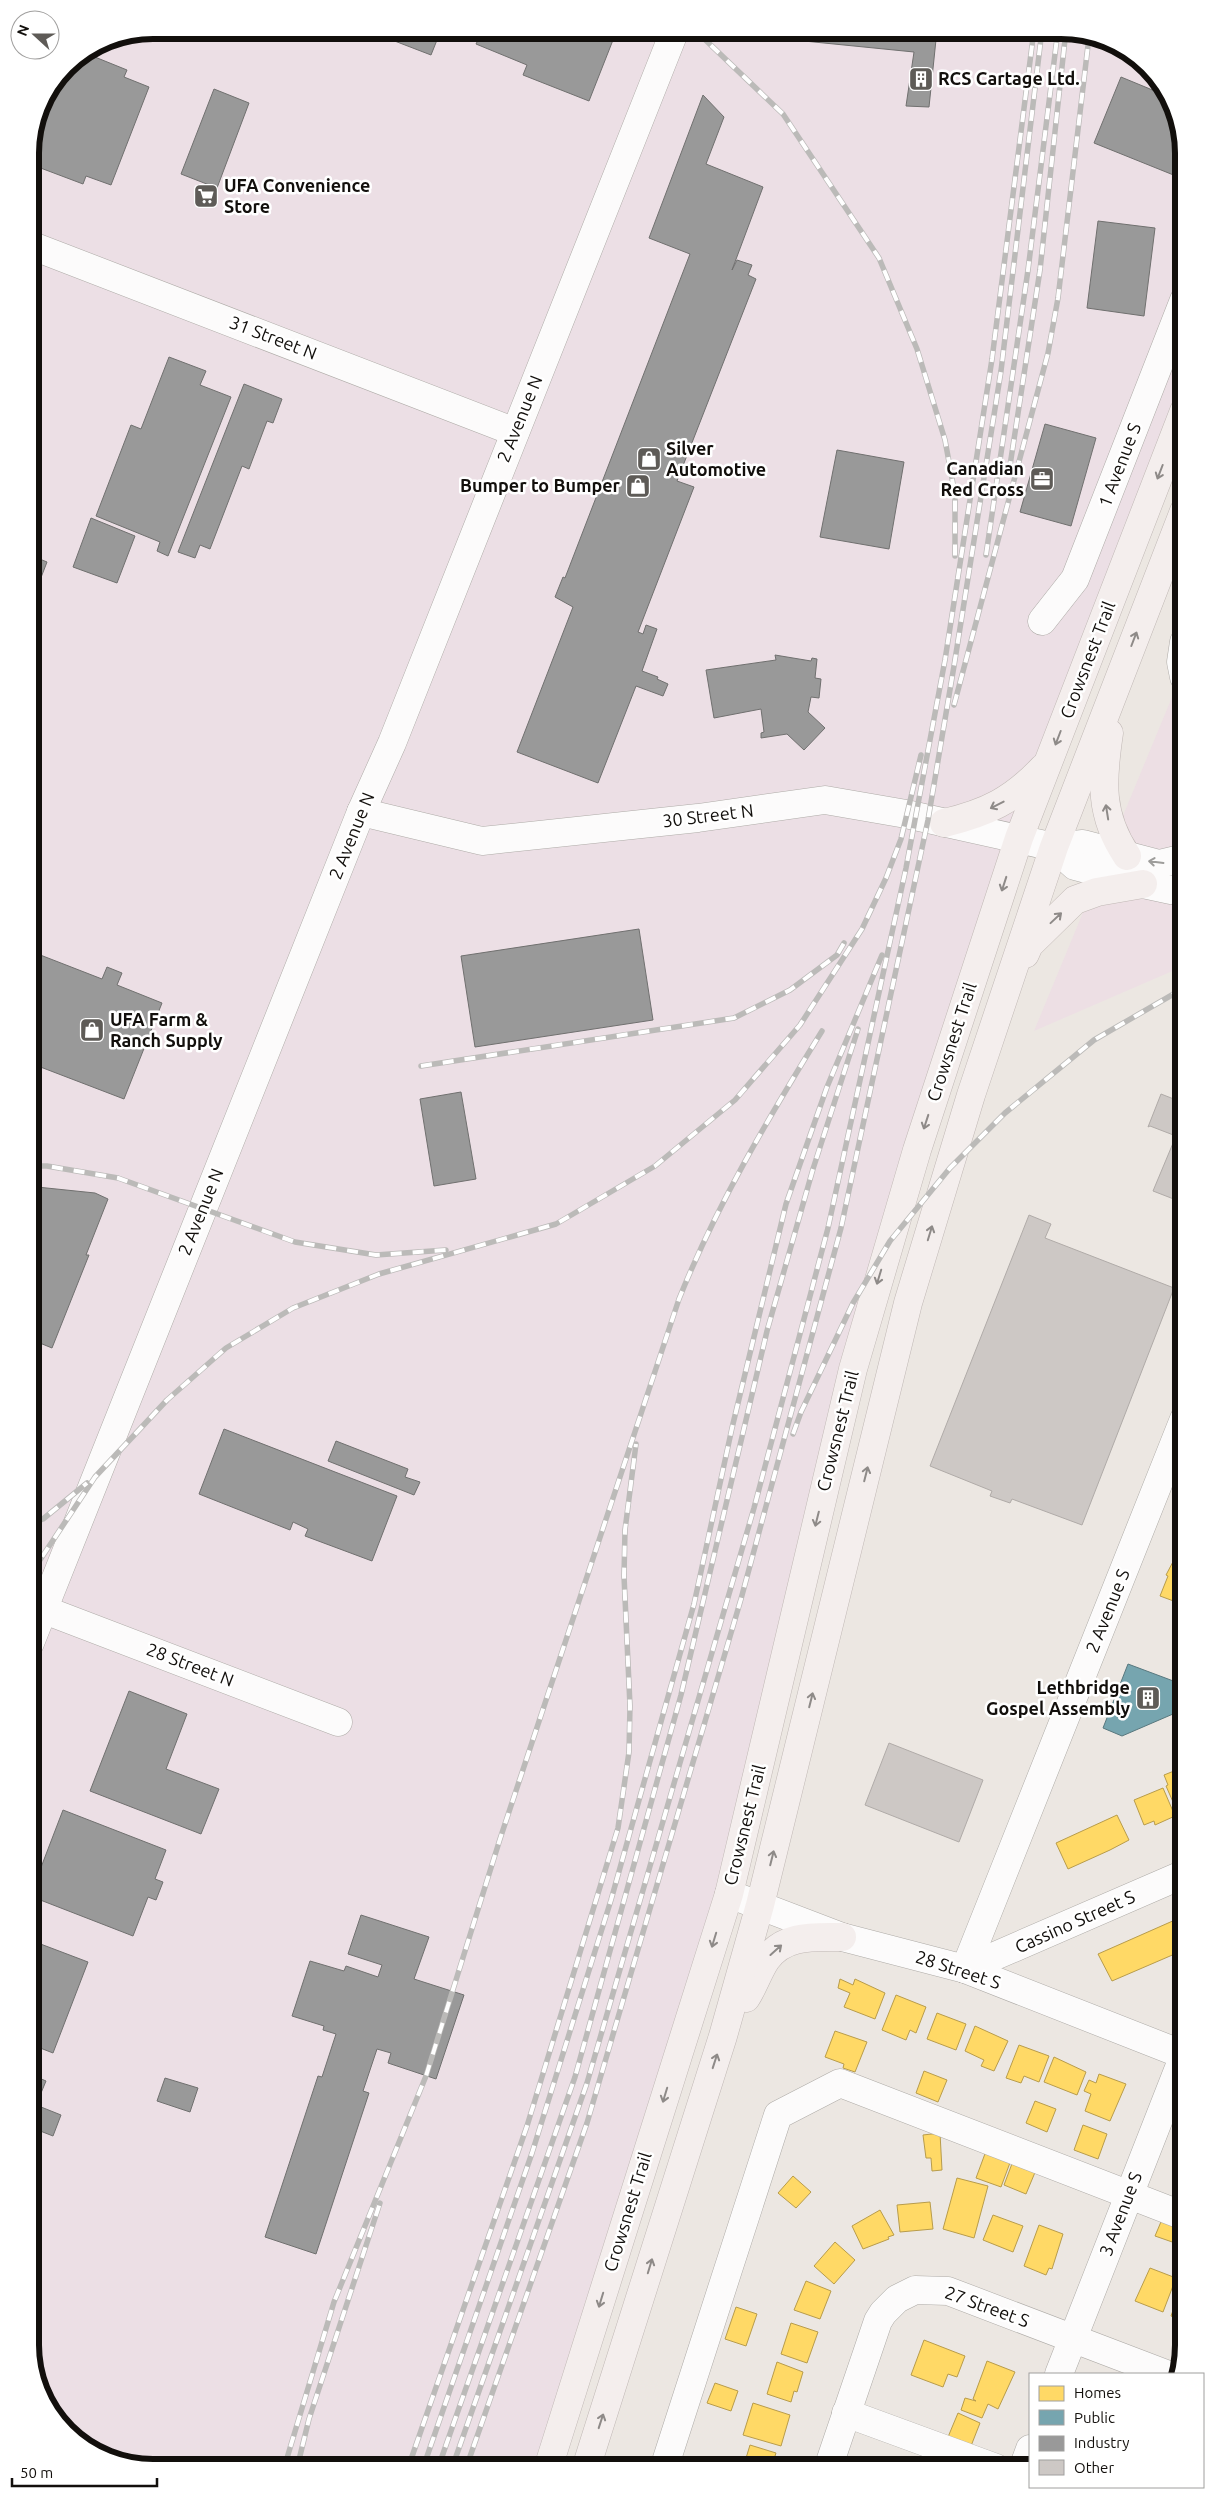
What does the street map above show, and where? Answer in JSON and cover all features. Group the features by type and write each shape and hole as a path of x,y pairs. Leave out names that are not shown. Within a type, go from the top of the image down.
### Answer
{"highway":[{"name":"Crowsnest Trail","path":"551,2459 729,1894 853,1369 917,1150 1019,838 1175,433"},
{"name":"Crowsnest Trail","path":"589,2459 723,2036 760,1905 908,1303 971,1095 1054,847 1175,533"},
{"path":"1117,684 1104,764 1105,800 1108,823 1127,856"},
{"path":"944,823 974,816 1000,804 1026,787 1048,763"},
{"path":"1008,986 1030,945 1075,900 1097,892 1144,884"},
{"path":"723,2036 751,1991 766,1960 774,1950 784,1943 800,1938 842,1937"}],"street":[{"name":"2 Avenue N","path":"39,1617 361,812 392,743 671,39"},
{"name":"31 Street N","path":"39,248 515,432"},
{"name":"1 Avenue S","path":"1042,621 1076,579 1175,323"},
{"name":"30 Street N","path":"361,812 482,841 698,818 825,800 1019,838 1054,847"},
{"path":"1054,847 1083,844 1158,864 1175,860"},
{"path":"1054,847 1075,866 1144,884 1175,889"},
{"name":"2 Avenue S","path":"965,1969 1175,1442"},
{"name":"28 Street N","path":"42,1609 338,1722"},
{"name":"Cassino Street S","path":"965,1969 1175,1878"},
{"name":"28 Street S","path":"729,1894 842,1937 965,1969 1175,2051"},
{"name":"3 Avenue S","path":"1058,2373 1175,2078"},
{"path":"667,2459 778,2115 840,2083 1175,2213"},
{"name":"27 Street S","path":"831,2459 878,2321 897,2299 910,2292 926,2289 948,2291 1163,2373"},
{"path":"846,2413 971,2459"}],"shaded area":[{"path":"152,39 1069,39 1105,47 1131,62 1152,83 1167,109 1175,145 1175,436 917,1150 729,1894 551,2459 145,2459 130,2457 102,2448 83,2436 62,2415 47,2389 39,2353 39,145 43,123 50,102 62,83 77,67 89,58 102,50 116,45"},
{"path":"1175,690 1175,970 1034,1031"}],"building: Homes":[{"path":"1175,1558 1175,1602 1160,1596 1168,1576 1166,1575"},
{"path":"1175,1771 1175,1806 1166,1786 1168,1785 1164,1775"},
{"path":"1163,1788 1175,1816 1155,1825 1154,1821 1144,1825 1134,1800"},
{"path":"1117,1815 1129,1840 1068,1869 1056,1843"},
{"path":"1175,1920 1175,1954 1112,1981 1098,1954"},
{"path":"840,1979 853,1985 855,1979 885,1993 875,2019 844,2007 850,1993 838,1988"},
{"path":"896,1995 926,2007 916,2033 910,2030 906,2040 882,2030"},
{"path":"937,2013 966,2024 956,2050 927,2039"},
{"path":"975,2026 1008,2041 994,2071 981,2066 984,2060 965,2051"},
{"path":"835,2031 867,2042 855,2072 843,2068 844,2064 825,2057"},
{"path":"1019,2045 1049,2056 1039,2082 1024,2076 1021,2083 1006,2078"},
{"path":"1054,2057 1086,2072 1077,2095 1044,2082"},
{"path":"924,2071 947,2080 938,2102 916,2093"},
{"path":"1099,2074 1126,2084 1110,2121 1085,2111 1091,2094 1084,2091 1089,2080 1096,2083"},
{"path":"1035,2101 1056,2109 1047,2132 1026,2123"},
{"path":"1083,2125 1107,2134 1098,2159 1074,2150"},
{"path":"940,2133 942,2170 932,2171 931,2158 926,2158 923,2135"},
{"path":"986,2151 1011,2160 1001,2187 976,2178"},
{"path":"1013,2161 1036,2170 1026,2194 1004,2185"},
{"path":"793,2176 811,2192 796,2208 778,2193"},
{"path":"957,2178 988,2186 974,2238 943,2229"},
{"path":"930,2202 933,2229 900,2232 897,2205"},
{"path":"880,2210 894,2235 888,2237 889,2239 863,2249 852,2226"},
{"path":"993,2215 1023,2226 1013,2252 983,2240"},
{"path":"1163,2217 1175,2223 1175,2243 1155,2236"},
{"path":"1039,2225 1063,2234 1052,2269 1049,2268 1046,2275 1024,2266"},
{"path":"835,2242 855,2260 834,2284 814,2266"},
{"path":"1150,2268 1175,2278 1163,2312 1135,2301"},
{"path":"806,2281 831,2291 820,2319 794,2310"},
{"path":"1175,2305 1175,2318 1171,2316"},
{"path":"736,2307 757,2314 746,2346 725,2339"},
{"path":"791,2323 818,2332 807,2363 781,2354"},
{"path":"924,2340 965,2356 957,2377 948,2374 943,2387 911,2375"},
{"path":"987,2361 1015,2372 998,2409 988,2404 982,2418 961,2410 965,2398 976,2401 973,2399"},
{"path":"777,2362 803,2372 797,2392 794,2391 791,2402 767,2394"},
{"path":"715,2383 738,2391 731,2411 707,2403"},
{"path":"753,2403 790,2415 781,2446 743,2435"},
{"path":"958,2413 980,2423 971,2446 948,2437"},
{"path":"750,2445 776,2453 774,2459 746,2459"}],"building: Public":[{"name":"Lethbridge Gospel Assembly","path":"1128,1664 1175,1682 1175,1710 1173,1714 1122,1736 1103,1728"}],"building: Industry":[{"path":"389,39 437,39 431,55"},
{"path":"478,39 613,40 589,101 523,75 527,65 476,44"},
{"name":"RCS Cartage Ltd.","path":"784,39 936,39 929,107 906,106 914,52"},
{"path":"92,56 127,70 124,77 149,87 111,185 86,176 83,184 39,167 39,145 43,123 50,102 62,83 72,72"},
{"path":"1121,77 1158,92 1160,96 1167,109 1173,130 1175,176 1094,143"},
{"path":"214,89 249,103 217,188 181,174"},
{"path":"703,95 724,117 706,164 763,187 732,270 737,260 752,265 748,275 756,279 677,481 694,487 638,632 643,634 646,625 657,629 642,671 658,677 657,679 668,684 663,696 636,686 598,783 517,752 573,607 555,597 563,577 565,578 690,254 649,238"},
{"path":"1098,221 1155,228 1144,316 1087,308"},
{"path":"169,357 206,371 200,385 231,397 168,556 157,551 160,542 96,516 131,425 141,429"},
{"path":"244,384 282,399 273,423 267,421 249,469 242,466 210,549 200,545 195,558 178,552"},
{"path":"1045,424 1096,438 1071,526 1020,512"},
{"path":"837,450 904,462 889,549 820,537"},
{"path":"91,518 135,536 117,583 73,567"},
{"path":"39,559 47,562 39,583"},
{"path":"775,655 811,661 812,658 817,659 815,678 821,679 819,698 811,697 808,712 825,728 804,750 787,734 761,738 761,733 764,732 761,709 714,718 706,670 776,660"},
{"path":"639,929 653,1020 475,1047 461,956"},
{"path":"39,954 102,979 107,967 122,973 117,985 162,1003 124,1099 39,1066"},
{"path":"461,1092 476,1179 434,1186 420,1099"},
{"path":"39,1187 95,1193 108,1199 86,1255 89,1255 52,1348 39,1343"},
{"path":"224,1429 397,1496 372,1561 305,1536 308,1529 293,1522 290,1530 199,1494"},
{"path":"336,1441 408,1469 405,1477 420,1482 414,1495 328,1461"},
{"path":"129,1691 187,1714 166,1769 219,1789 201,1834 90,1791"},
{"path":"63,1810 166,1850 155,1879 163,1882 156,1900 148,1897 133,1936 39,1899 39,1873"},
{"path":"361,1915 429,1937 414,1979 464,1995 436,2079 388,2063 391,2053 377,2049 363,2091 369,2093 316,2254 265,2237 318,2076 322,2077 336,2034 323,2030 324,2026 292,2016 310,1961 344,1971 346,1966 378,1977 382,1965 348,1954"},
{"path":"39,1943 88,1962 53,2053 39,2048"},
{"path":"39,2078 46,2081 39,2098"},
{"path":"165,2078 198,2088 190,2112 157,2101"},
{"path":"39,2106 61,2115 53,2136 39,2131"}],"building: Other":[{"path":"1161,1094 1175,1099 1175,1136 1150,1126 1148,1127"},
{"path":"1175,1138 1175,1200 1153,1191"},
{"path":"1029,1215 1051,1224 1045,1238 1174,1288 1082,1525 1012,1499 1010,1503 990,1496 992,1491 930,1466"},
{"path":"889,1743 983,1780 959,1842 865,1805"}],"railway":[{"path":"704,39 783,114 879,258 917,349 945,440 955,495 955,556"},
{"path":"455,2459 587,2083 754,1508 828,1228 906,868 945,660 992,359 1033,39"},
{"path":"469,2459 587,2123 741,1599 841,1228 928,820 954,666 1001,371 1041,39"},
{"path":"986,555 1028,270 1057,39"},
{"path":"1009,472 1040,270 1065,39"},
{"path":"954,705 1048,353 1058,298 1088,42"},
{"path":"39,1561 95,1477 167,1400 226,1348 293,1308 379,1274 556,1224 655,1166 735,1100 800,1025 862,929 886,878 901,839 921,755"},
{"path":"421,1066 734,1018 790,990 837,955 844,943"},
{"path":"426,2459 532,2153 611,1900 694,1604 732,1428 786,1204 827,1087 882,955"},
{"path":"793,1434 801,1412 853,1303 890,1241 950,1168 1005,1113 1094,1040 1175,993"},
{"path":"441,2459 575,2077 681,1695 767,1331 813,1169 858,1029"},
{"path":"287,2459 334,2302 426,2076 500,1839 679,1299 727,1195 763,1129 822,1031"},
{"path":"39,1166 118,1178 295,1242 376,1255 446,1250"},
{"path":"411,2459 527,2126 618,1828 629,1752 630,1706 624,1576 625,1530 636,1444"},
{"path":"39,1521 87,1483"},
{"path":"299,2459 309,2419 380,2203"}],"place":[{"name":"RCS Cartage Ltd.","path":"921,79"},
{"name":"UFA Convenience Store","path":"206,196"},
{"name":"Silver Automotive","path":"649,459"},
{"name":"Canadian Red Cross","path":"1042,479"},
{"name":"Bumper to Bumper","path":"638,486"},
{"name":"UFA Farm & Ranch Supply","path":"92,1030"},
{"name":"Lethbridge Gospel Assembly","path":"1148,1698"}]}
